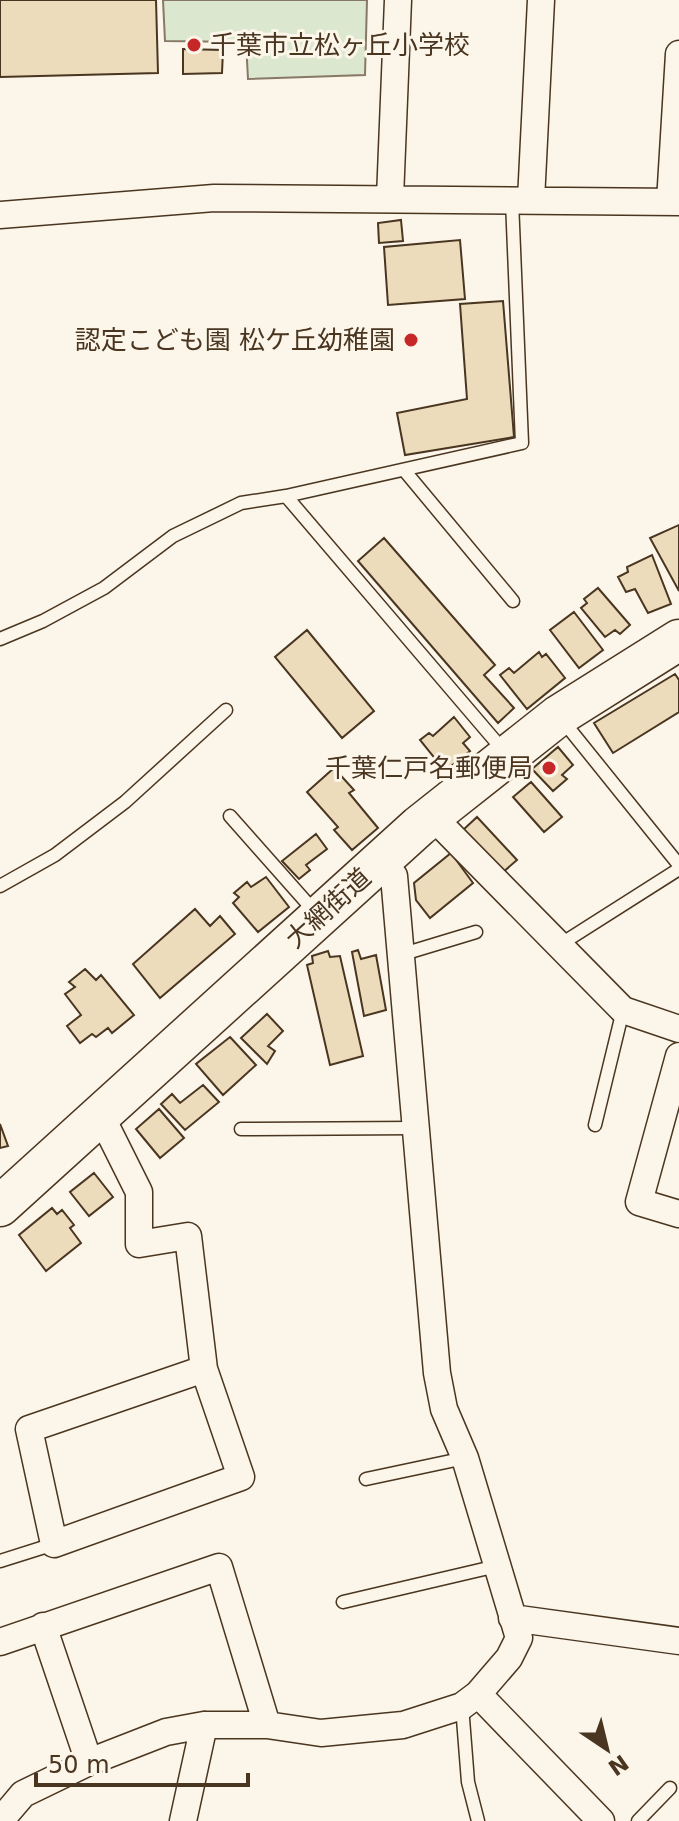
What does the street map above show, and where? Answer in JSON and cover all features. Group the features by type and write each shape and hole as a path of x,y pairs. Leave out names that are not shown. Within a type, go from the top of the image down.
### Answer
{"main road":[{"name":"大網街道","path":"0,1206 432,816 558,716 679,640"}],"street":[{"path":"390,198 398,0"},
{"path":"522,201 541,0"},
{"path":"0,215 214,198 675,202 679,54"},
{"path":"432,816 623,1010 679,1029"},
{"path":"0,1821 23,1794 89,1762 166,1732 204,1725 267,1725 321,1733 403,1725 470,1700 509,1658 519,1638 465,1458 444,1409 437,1373 394,876 378,863"},
{"path":"679,1056 639,1202 679,1214"},
{"path":"100,1114 139,1192 139,1244 188,1236 204,1369 241,1477 54,1544 29,1429 204,1369"},
{"path":"0,1642 219,1567 267,1725"},
{"path":"512,1618 679,1641"},
{"path":"43,1626 89,1762"},
{"path":"470,1700 601,1821"},
{"path":"183,1821 204,1725"}],"lane":[{"path":"0,639 43,621 104,588 173,536 241,503 286,496 522,443 522,201"},
{"path":"404,470 513,601"},
{"path":"286,496 497,743"},
{"path":"0,886 55,855 125,802 226,710"},
{"path":"558,716 679,867 561,944"},
{"path":"230,816 319,916"},
{"path":"400,955 476,932"},
{"path":"595,1125 623,1010"},
{"path":"241,1129 416,1128"},
{"path":"366,1479 465,1458"},
{"path":"0,1561 54,1544"},
{"path":"343,1602 497,1566"},
{"path":"470,1700 468,1782 478,1821"},
{"path":"638,1821 670,1788"}],"green space":[{"path":"163,0 367,0 365,75 248,79 246,42 165,41"}],"building":[{"path":"0,0 156,0 158,73 0,77"},
{"path":"183,49 223,50 222,73 183,74"},
{"path":"401,220 403,241 379,243 378,223"},
{"path":"460,240 465,299 388,305 384,247"},
{"path":"503,301 514,437 405,455 397,413 467,399 460,304"},
{"path":"679,525 679,591 650,538"},
{"path":"384,538 495,665 484,675 514,708 498,723 358,561"},
{"path":"652,555 671,604 648,613 635,589 626,592 618,577 628,572 627,567"},
{"path":"598,588 630,625 620,634 615,630 605,637 581,608 587,603 584,599"},
{"path":"574,612 603,650 579,668 550,630"},
{"path":"307,630 374,711 342,738 275,657"},
{"path":"539,652 542,657 546,654 565,678 527,709 500,675 509,668 514,673"},
{"path":"675,674 679,680 679,712 613,753 594,723"},
{"path":"454,717 470,737 463,743 470,751 445,771 420,740 429,733 433,736"},
{"path":"558,747 573,765 562,775 567,779 553,791 532,769"},
{"path":"334,768 354,790 349,793 378,828 352,850 334,830 338,827 307,792"},
{"path":"531,782 562,817 544,832 513,797"},
{"path":"477,817 517,860 502,873 463,830"},
{"path":"316,834 327,849 306,865 310,870 299,879 282,861"},
{"path":"451,853 473,883 430,918 416,900 414,883"},
{"path":"266,877 289,907 258,932 233,903 239,897 234,893 247,882 251,887"},
{"path":"195,909 210,926 220,916 235,934 160,998 133,964"},
{"path":"358,950 361,959 376,955 386,1010 364,1016 352,952"},
{"path":"328,951 330,957 340,956 363,1056 330,1065 307,965 313,963 312,956"},
{"path":"85,969 96,980 101,975 134,1015 112,1033 108,1028 80,1043 67,1026 81,1015 65,994 75,987 69,982"},
{"path":"267,1014 283,1031 268,1046 275,1051 267,1064 241,1038"},
{"path":"230,1037 256,1065 223,1095 196,1064"},
{"path":"203,1085 219,1102 185,1130 161,1104 172,1094 180,1103"},
{"path":"159,1109 184,1138 160,1158 136,1129"},
{"path":"0,1124 8,1146 0,1148"},
{"path":"94,1173 113,1197 89,1216 70,1192"},
{"path":"52,1208 57,1214 62,1210 74,1225 70,1228 81,1243 46,1271 19,1235"}],"place":[{"name":"千葉市立松ヶ丘小学校","path":"194,45"},
{"name":"認定こども園 松ケ丘幼稚園","path":"411,340"},
{"name":"千葉仁戸名郵便局","path":"549,768"}]}
